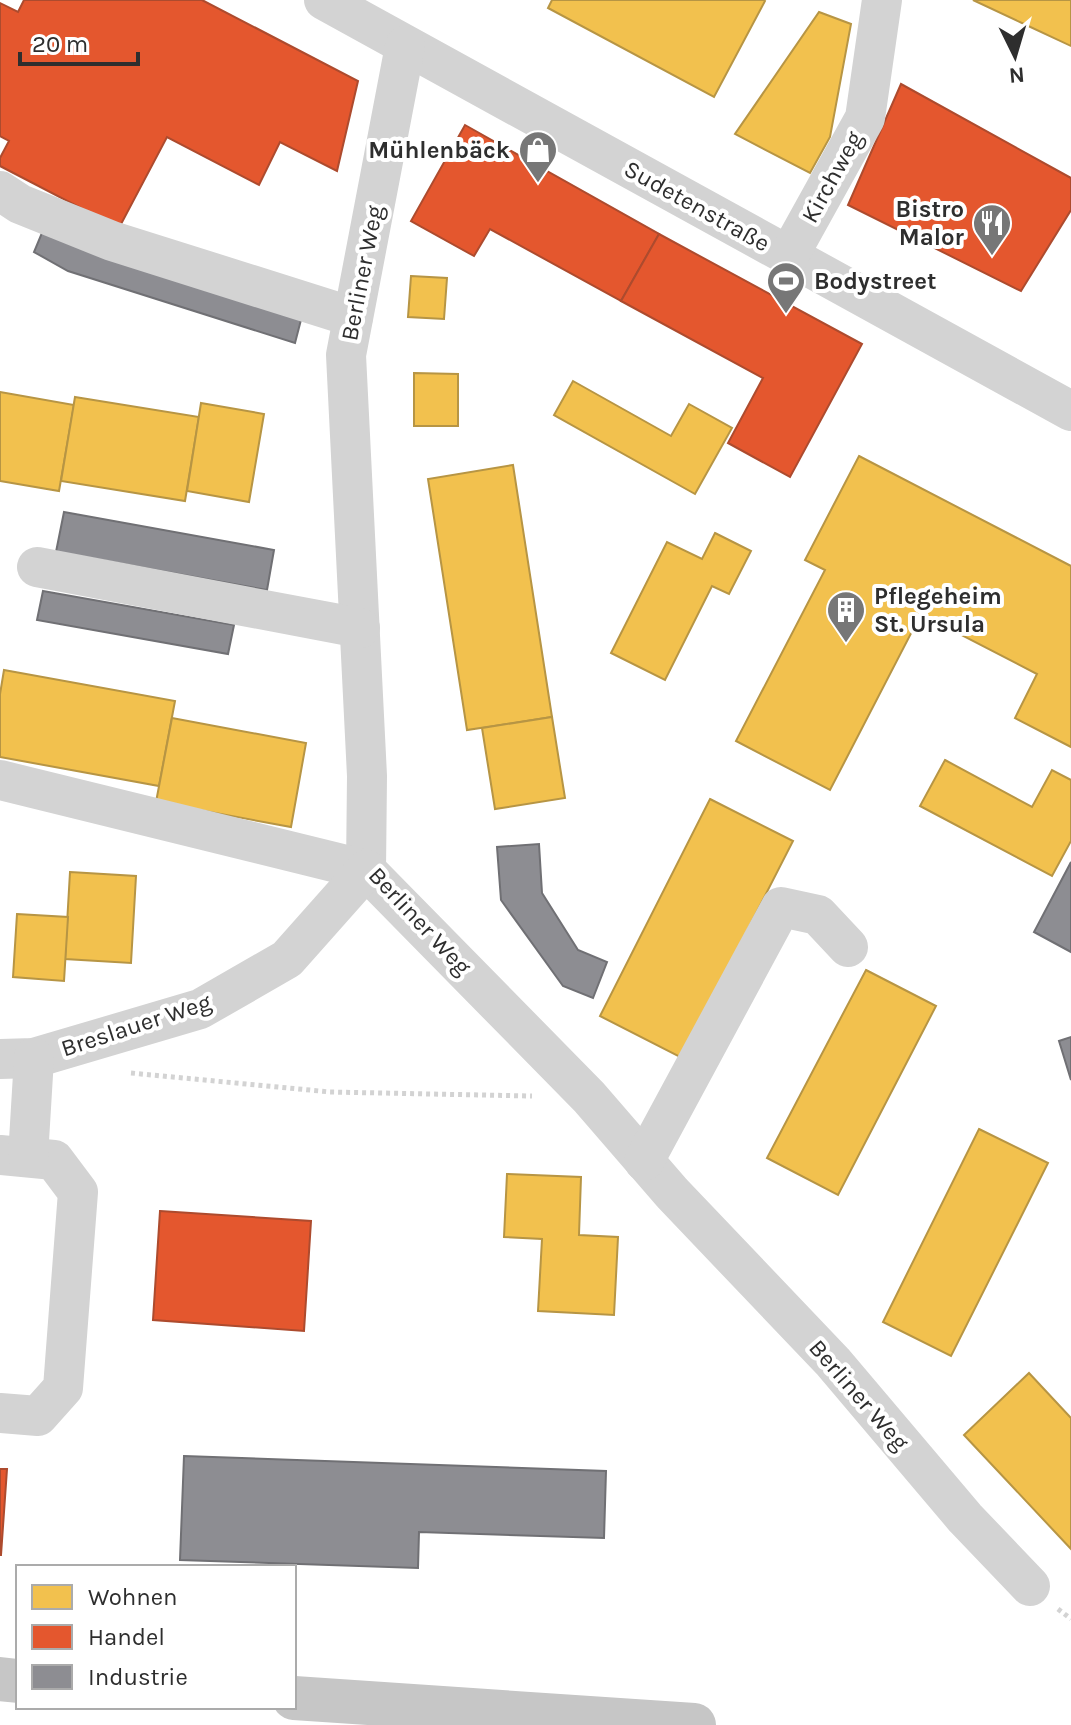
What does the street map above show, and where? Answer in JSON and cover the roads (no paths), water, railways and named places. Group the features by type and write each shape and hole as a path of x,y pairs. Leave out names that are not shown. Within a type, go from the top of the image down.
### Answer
{"main road":[{"path":"296,1698 694,1725"}],"street":[{"name":"Sudetenstraße","path":"324,0 1071,411"},
{"name":"Kirchweg","path":"788,257 865,118 874,3"},
{"name":"Berliner Weg","path":"405,46 346,355 367,776 366,870 589,1097 644,1161 833,1362 965,1518 1030,1586"},
{"path":"0,191 20,204 112,241 353,317"},
{"path":"37,567 360,628"},
{"path":"0,780 366,870"},
{"name":"Breslauer Weg","path":"17,1058 200,1009 287,959 366,870"},
{"path":"644,1161 781,907 818,915 848,947"},
{"path":"0,1413 38,1416 63,1388 78,1192 54,1160 14,1156 17,1058"}],"place":[{"name":"Mühlenbäck","path":"538,184"},
{"name":"Bistro Malor","path":"992,257"},
{"name":"Bodystreet","path":"786,315"},
{"name":"Pflegeheim St. Ursula","path":"846,644"}]}
